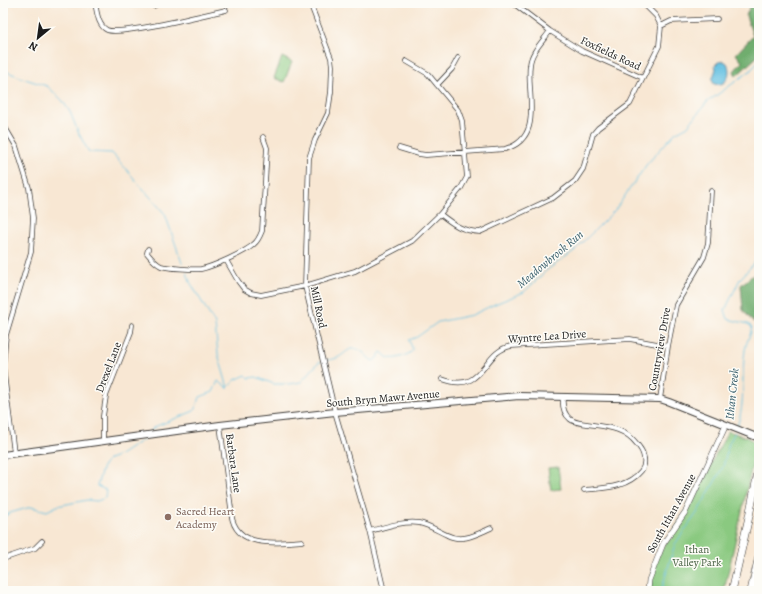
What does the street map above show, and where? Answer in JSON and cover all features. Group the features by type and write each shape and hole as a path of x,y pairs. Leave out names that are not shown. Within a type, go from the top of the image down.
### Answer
{"highway":[{"path":"732,591 759,468"},
{"path":"751,591 759,556"}],"main road":[{"name":"South Bryn Mawr Avenue","path":"3,455 220,425 335,412 518,396 660,399 759,438"}],"street":[{"path":"95,3 100,22 104,28 112,32 141,28 226,10"},
{"path":"150,3 154,6 159,3"},
{"name":"Mill Road","path":"310,3 332,66 331,92 328,113 315,140 310,158 305,286 335,412 370,531 384,591"},
{"name":"Foxfields Road","path":"513,3 582,51 643,78"},
{"path":"440,214 457,227 469,232 480,232 553,198 575,181 583,168 593,134 598,128 630,104 659,46 661,26 656,16 642,3"},
{"path":"661,26 671,21 717,19"},
{"path":"399,148 426,155 465,153 505,149 512,147 522,140 527,130 532,112 530,64 534,53 550,30"},
{"path":"437,85 452,69 458,58"},
{"path":"226,260 244,289 251,292 261,295 305,286 355,271 412,241 440,214 461,188 467,177 460,114 453,103 428,74 406,61"},
{"path":"3,124 16,146 29,188 33,218 31,252 6,335 3,365 14,453"},
{"path":"148,249 147,253 161,266 194,270 202,269 226,260 252,246 262,232 268,148 262,137"},
{"name":"Countryview Drive","path":"660,399 676,305 704,258 708,243 711,191"},
{"name":"Drexel Lane","path":"103,441 103,416 106,396 131,332 132,325"},
{"name":"Wyntre Lea Drive","path":"442,379 452,383 468,382 479,375 488,363 504,348 511,346 630,340 668,346"},
{"path":"563,397 562,407 570,419 576,422 606,427 624,432 633,439 643,452 645,461 642,470 632,480 616,486 584,490"},
{"name":"Barbara Lane","path":"220,425 231,517 236,527 242,534 251,540 262,543 302,541"},
{"name":"South Ithan Avenue","path":"648,591 649,580 663,544 686,510 726,425"},
{"path":"370,531 400,524 418,523 435,528 449,536 459,538 472,536 491,528"},
{"path":"3,559 35,548 42,541"}],"green space":[{"path":"751,3 759,3 759,55 736,76 734,71 742,62 736,54 753,36 746,16"},
{"path":"282,57 292,62 284,82 274,78"},
{"path":"759,269 759,315 753,322 743,310 741,285"},
{"name":"Ithan Valley Park","path":"728,431 746,437 755,442 755,453 724,591 648,591 656,559 686,511"},
{"path":"558,467 561,489 551,490 548,468"}],"water":[{"path":"724,61 727,63 729,75 722,83 714,84 712,80 716,69 715,65 718,62"}],"waterway":[{"name":"Meadowbrook Run","path":"324,361 337,358 351,349 361,351 373,361 381,352 389,358 402,357 409,354 413,350 409,340 417,337 438,322 472,315 524,292 547,270 574,251 615,210 647,164 675,133 688,126 706,103 750,71 759,61"},
{"path":"3,70 47,86 62,100 70,112 79,134 89,152 112,153 165,214 182,263"},
{"name":"Ithan Creek","path":"737,427 740,418 742,399 745,350 752,327 748,324 728,319 725,310 740,279 759,258"},
{"path":"187,273 190,282 215,324 218,354 228,388"},
{"name":"Meadowbrook Run","path":"228,388 235,380 246,375 249,378 256,377 274,384 301,382 319,362 321,362"},
{"name":"Meadowbrook Run","path":"150,432 154,427 194,411 200,397 213,392 218,381 228,388"},
{"name":"Ithan Creek","path":"661,591 675,544 697,513 723,467 729,443 735,432"},
{"name":"Meadowbrook Run","path":"3,517 10,513 31,507 47,511 57,506 87,500 97,501 105,498 106,490 97,486 103,466 109,459 120,455 144,439"}],"place":[{"name":"Sacred Heart Academy","path":"168,517"}]}
